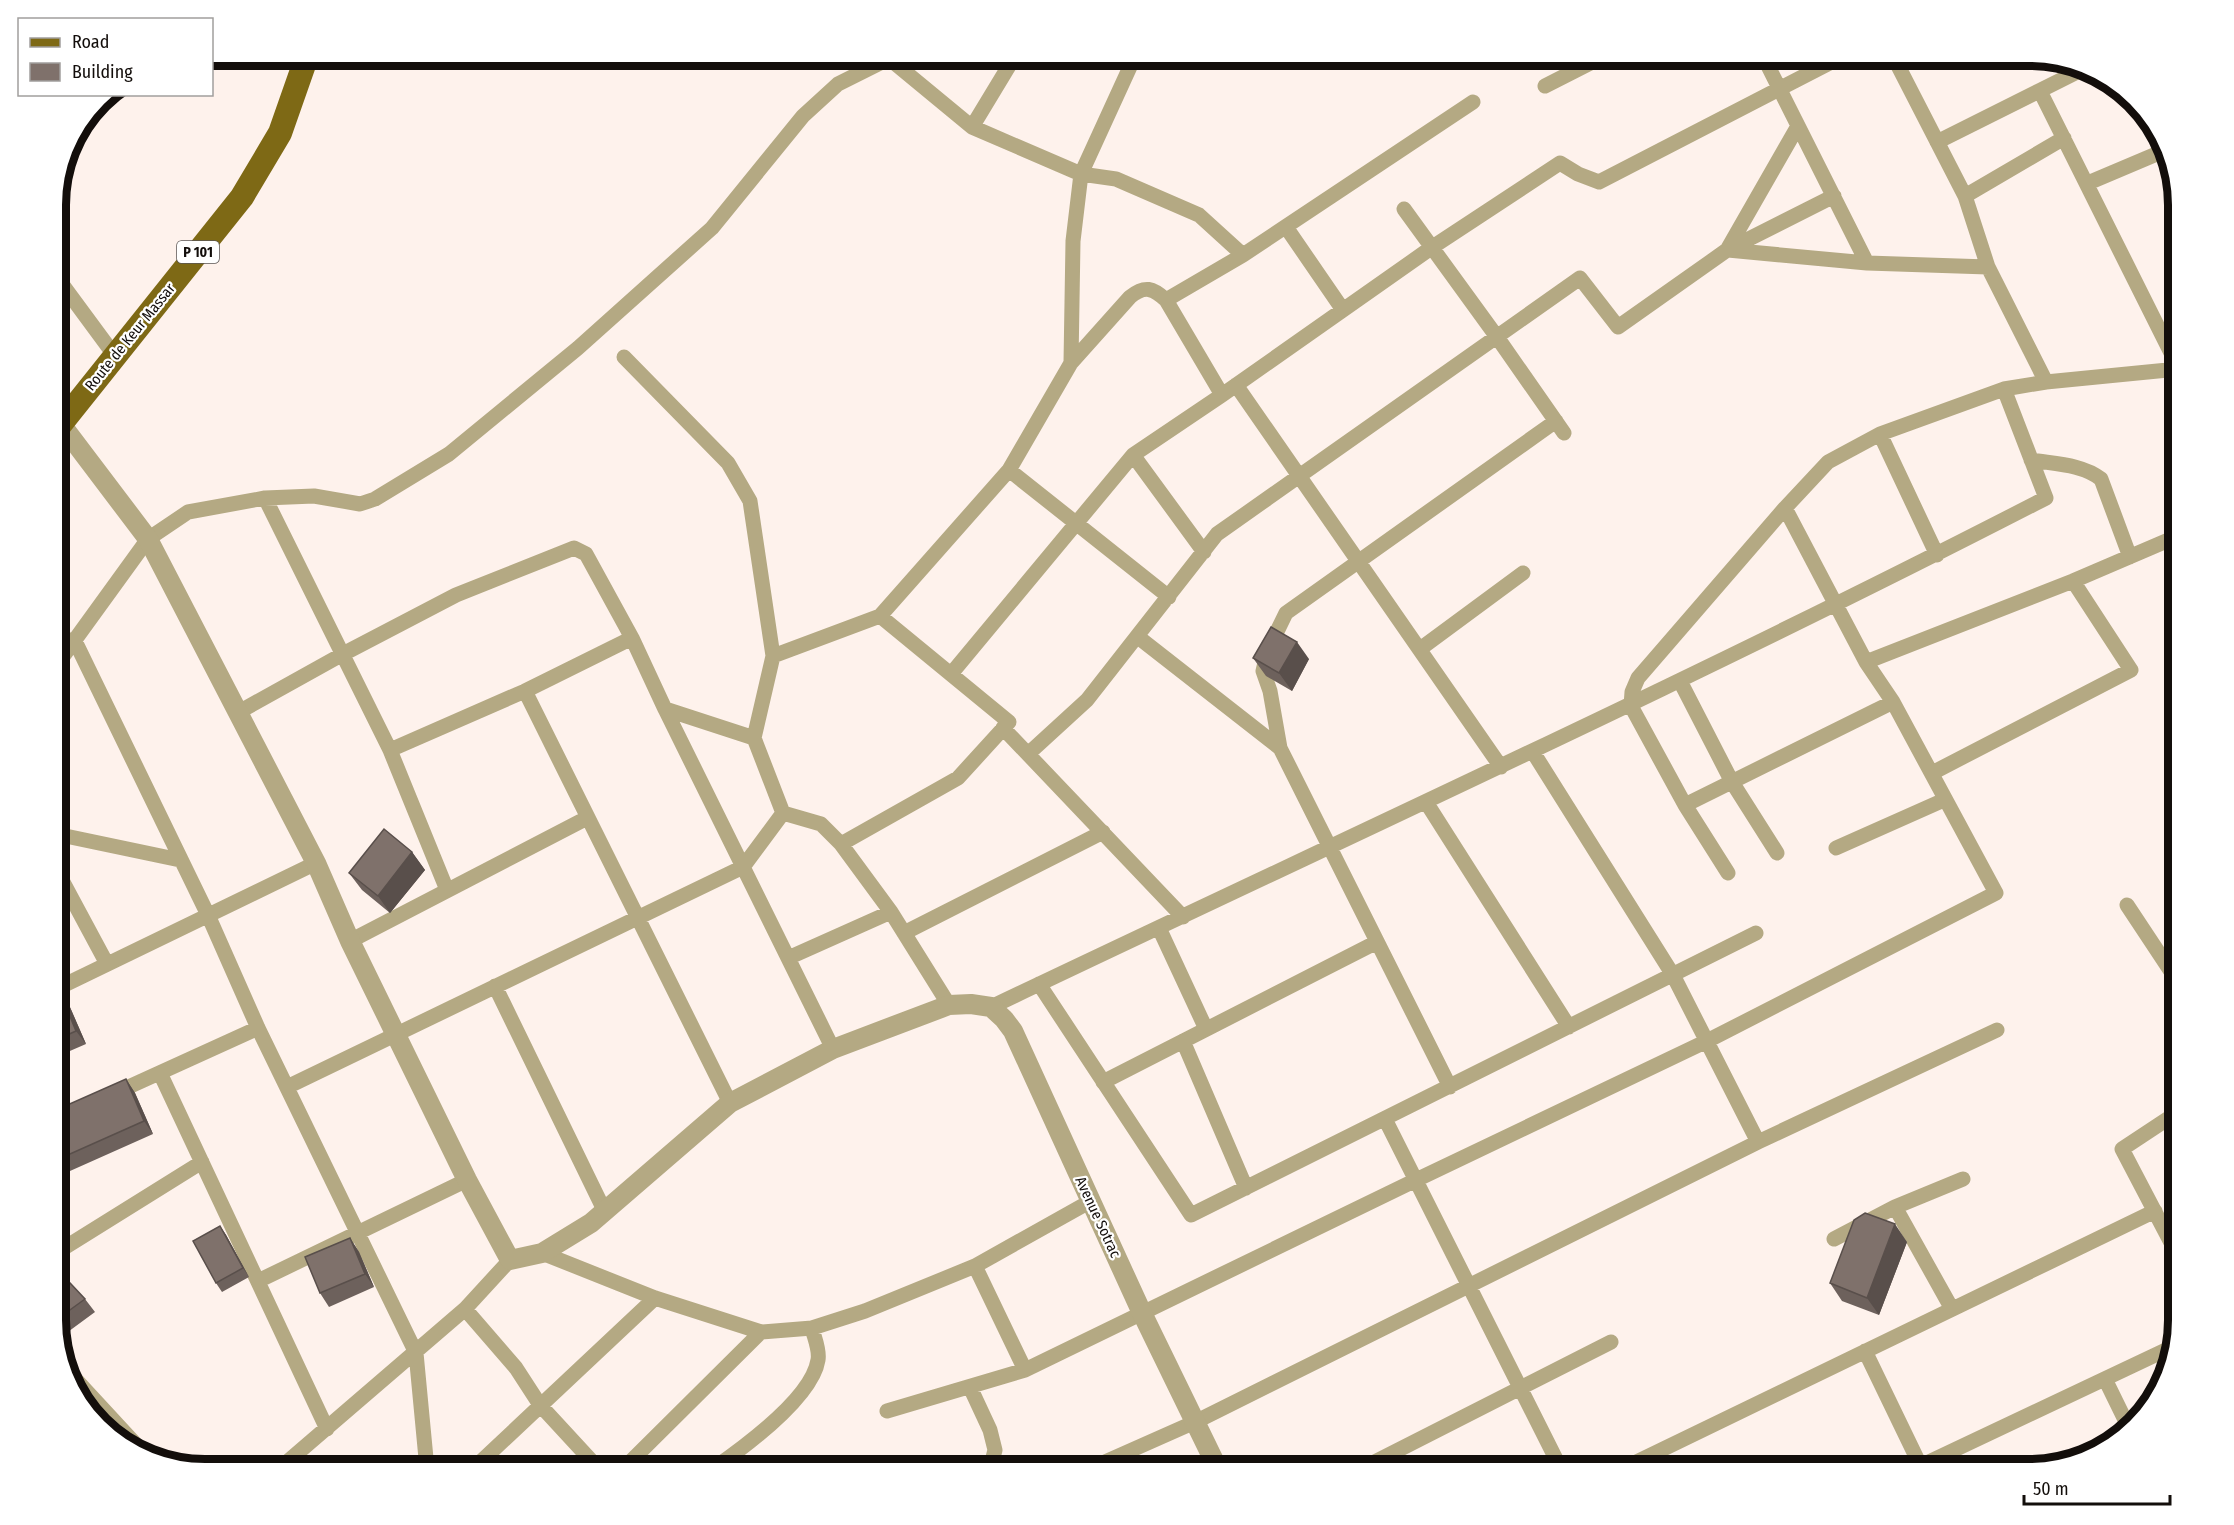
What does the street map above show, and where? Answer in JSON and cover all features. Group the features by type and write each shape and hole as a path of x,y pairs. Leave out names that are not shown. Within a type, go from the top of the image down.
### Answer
{"main road":[{"name":"Route de Keur Massar","path":"66,417 242,197 280,133 303,66"}],"street":[{"path":"66,651 148,539 188,512 265,498 314,496 360,504 375,499 449,454 578,348 712,228 803,116 838,84 871,66"},
{"path":"901,66 972,127 1081,174 1116,179 1199,215 1244,255"},
{"path":"972,127 1009,66"},
{"path":"1071,363 1073,241 1081,174 1130,66"},
{"path":"1545,86 1584,66"},
{"path":"1767,66 1867,263"},
{"path":"951,674 1133,454 1222,395 1431,248 1560,162 1578,174 1599,182 1824,66"},
{"path":"1898,66 1965,196 1988,267 2046,382"},
{"path":"1937,142 2073,74"},
{"path":"2040,91 2088,183 2168,347"},
{"path":"1166,300 1244,255 1473,102"},
{"path":"1727,250 1798,126"},
{"path":"1965,196 2064,138"},
{"path":"2088,183 2158,153"},
{"path":"1028,754 1087,700 1217,534 1580,278 1618,327 1727,250 1834,196"},
{"path":"1404,209 1560,427 1358,560 1286,613 1268,650 1263,671 1270,691 1280,748 1450,1087"},
{"path":"1286,227 1344,310"},
{"path":"1727,250 1867,263 1988,267"},
{"path":"773,656 880,616 1009,470 1071,363 1138,291 1148,288 1155,290 1166,300 1222,395"},
{"path":"66,290 115,356"},
{"path":"624,357 729,463 750,501 773,656 754,738 783,813"},
{"path":"1728,873 1685,805 1631,705 1632,692 1638,678 1785,508 1828,462 1881,434 2004,389 2046,382 2168,369"},
{"path":"1236,385 1501,767"},
{"path":"292,1459 465,1309 510,1260 542,1253 591,1223 730,1102 833,1049 950,1005 971,1004 991,1007 1631,705 1937,555 2046,498 2004,389"},
{"path":"1881,434 1937,555"},
{"path":"66,437 148,539 316,863 350,941 467,1180 510,1260"},
{"path":"1133,454 1204,552"},
{"path":"2031,460 2079,468 2101,479 2130,557"},
{"path":"1009,470 1169,597"},
{"path":"265,498 390,750 447,890"},
{"path":"887,1411 1025,1370 1707,1041 1996,892 1944,800 1932,772 1893,702 1866,662 1785,508"},
{"path":"1866,662 2073,581 2168,540"},
{"path":"237,713 342,654 456,595 574,548 586,554 632,638 665,710 833,1049"},
{"path":"1420,649 1523,573"},
{"path":"1932,772 2131,670 2073,581"},
{"path":"841,844 958,778 1009,722 880,616"},
{"path":"1138,637 1280,748"},
{"path":"390,750 525,691 632,638"},
{"path":"74,639 208,915 258,1028 416,1353 426,1459"},
{"path":"1680,681 1732,782 1778,853"},
{"path":"525,691 730,1102"},
{"path":"1685,805 1893,702"},
{"path":"665,710 754,738"},
{"path":"1003,728 1183,917"},
{"path":"1533,752 1673,975 1758,1142"},
{"path":"1836,848 1944,800"},
{"path":"1426,802 1569,1027"},
{"path":"287,1087 743,867 783,813"},
{"path":"783,813 821,824 841,844 891,912 950,1005"},
{"path":"350,941 587,818"},
{"path":"904,933 1103,832"},
{"path":"66,836 180,860"},
{"path":"66,984 316,863"},
{"path":"66,888 107,964"},
{"path":"2127,905 2168,967"},
{"path":"788,958 891,912"},
{"path":"1159,928 1206,1029"},
{"path":"1039,984 1191,1215 1756,933"},
{"path":"1103,1082 1377,942"},
{"path":"495,987 605,1212"},
{"name":"Avenue Sotrac","path":"991,1007 1013,1031 1142,1313 1213,1459"},
{"path":"98,1101 258,1028"},
{"path":"1113,1459 1195,1422 1758,1142 1997,1030"},
{"path":"1183,1041 1246,1188"},
{"path":"160,1073 327,1429"},
{"path":"1385,1119 1556,1459"},
{"path":"2168,1119 2122,1149 2168,1234"},
{"path":"66,1246 202,1162"},
{"path":"1834,1239 1895,1207 1964,1179"},
{"path":"258,1281 467,1180"},
{"path":"542,1253 656,1298 761,1332 812,1328 865,1311 975,1266 1091,1202"},
{"path":"1895,1207 1952,1309"},
{"path":"1644,1459 2155,1210"},
{"path":"975,1266 1025,1370"},
{"path":"484,1459 656,1298"},
{"path":"465,1309 516,1368 540,1405 589,1459"},
{"path":"728,1459 753,1441 792,1403 811,1378 819,1359 812,1328"},
{"path":"634,1459 761,1332"},
{"path":"1383,1459 1611,1342"},
{"path":"1865,1351 1915,1459"},
{"path":"1938,1459 2164,1351"},
{"path":"2105,1379 2125,1420"},
{"path":"970,1387 990,1430 995,1450 993,1459"},
{"path":"86,1390 128,1436"}],"building":[{"path":"1271,627 1297,642 1279,673 1253,658"},
{"path":"384,829 412,852 378,896 349,873"},
{"path":"66,1007 76,1031 66,1036"},
{"path":"126,1079 144,1121 66,1156 66,1106"},
{"path":"1865,1213 1895,1224 1867,1298 1830,1283 1854,1220"},
{"path":"220,1226 243,1268 216,1283 193,1241"},
{"path":"350,1238 365,1274 320,1293 305,1257"},
{"path":"66,1279 85,1299 66,1313"}]}
